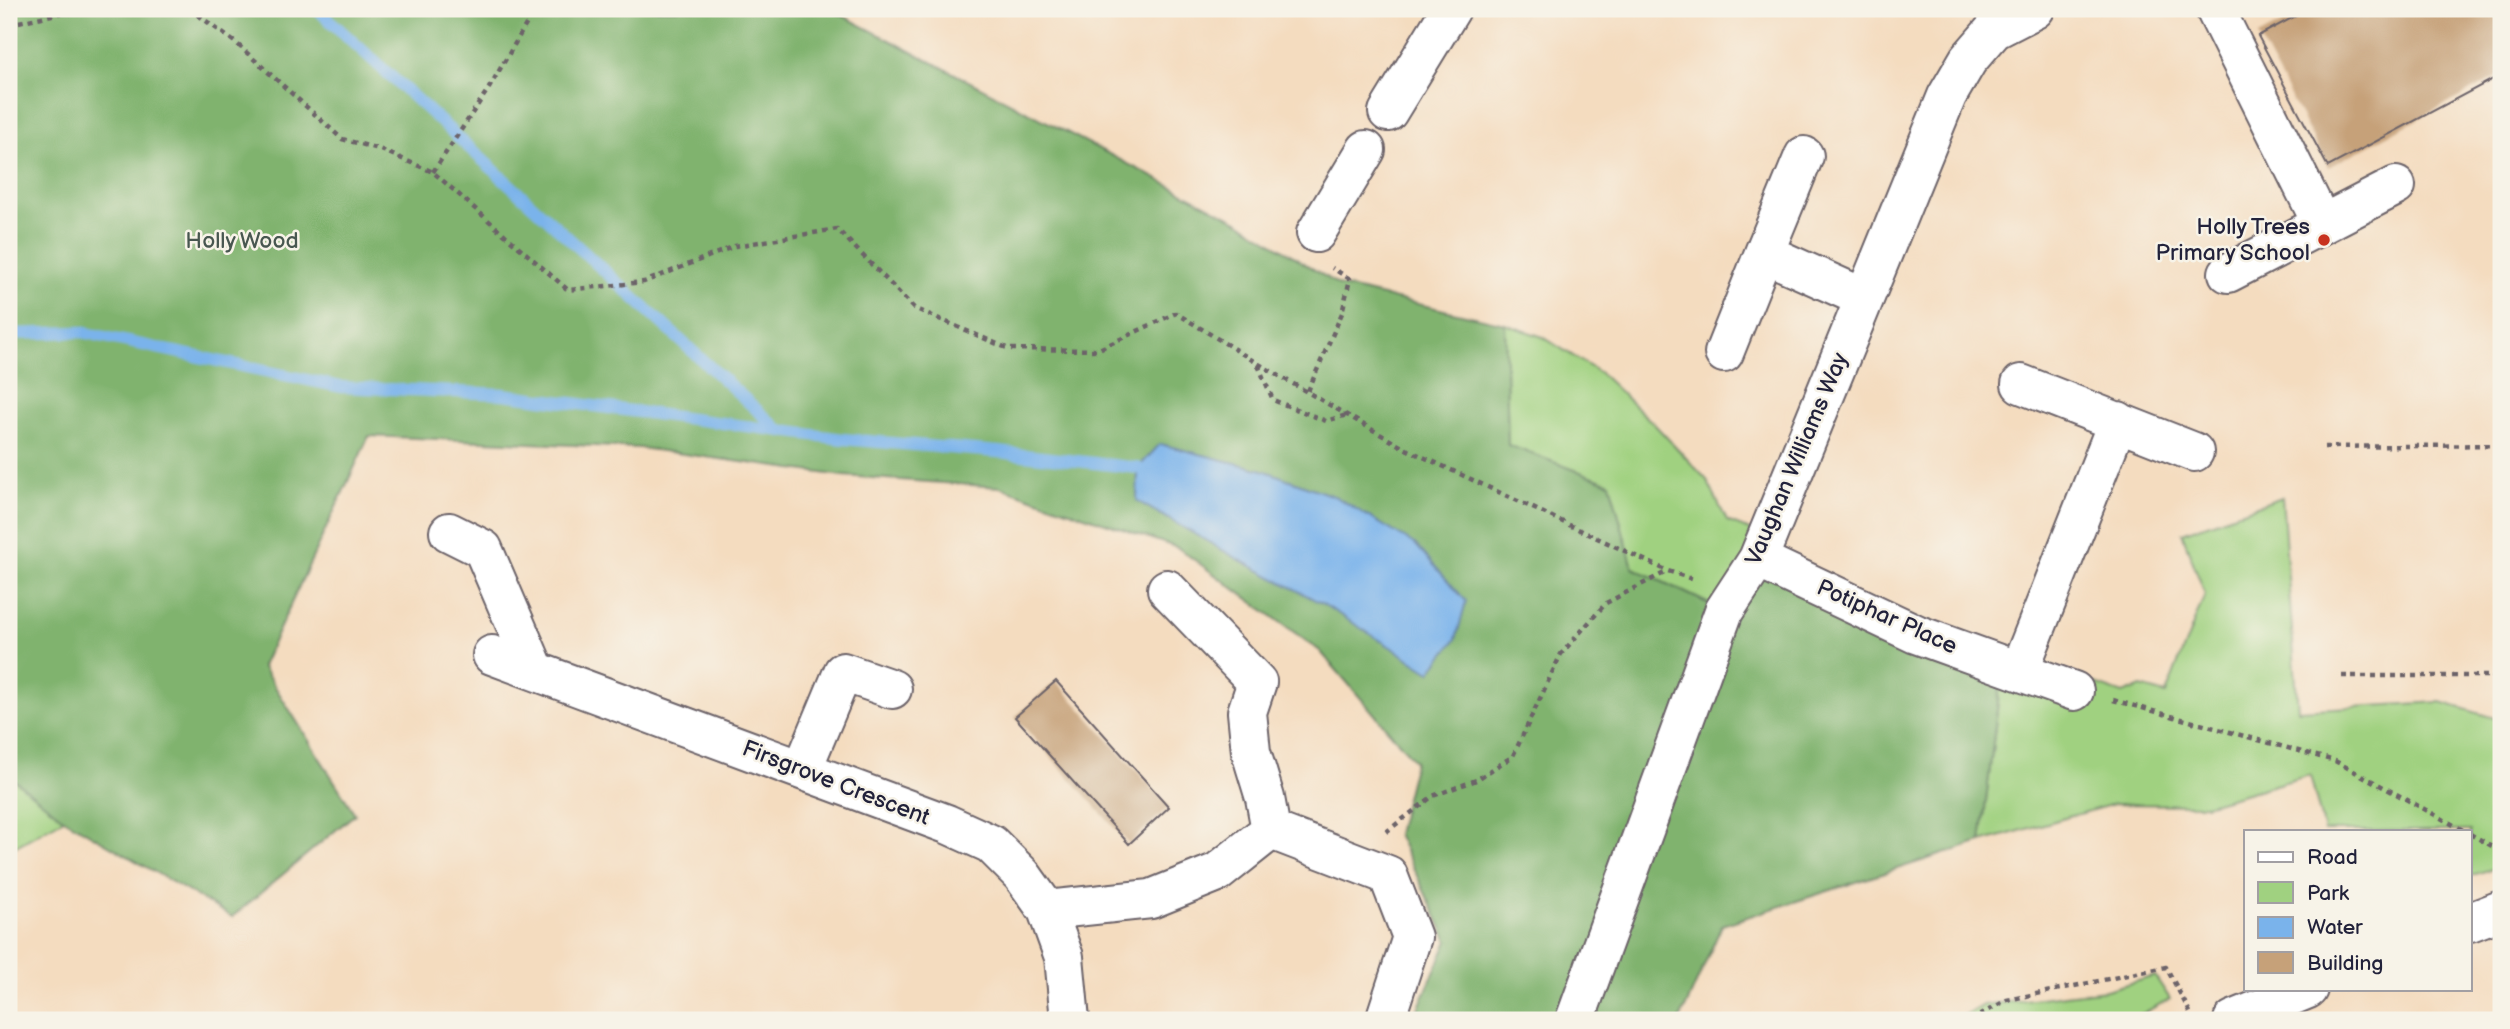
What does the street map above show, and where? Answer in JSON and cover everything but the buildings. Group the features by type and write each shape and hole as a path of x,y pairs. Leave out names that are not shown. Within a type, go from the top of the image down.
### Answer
{"street":[{"name":"Vaughan Williams Way","path":"1575,1020 1724,611 1758,559 1947,96 1968,60 1986,19 2035,9"},
{"path":"2215,9 2322,224"},
{"path":"1388,112 1442,12"},
{"path":"1316,233 1366,150"},
{"path":"1724,352 1804,156"},
{"path":"2228,273 2396,186"},
{"path":"1764,253 1864,298"},
{"path":"2021,384 2194,452"},
{"path":"2019,671 2118,421"},
{"path":"449,532 483,549 535,670"},
{"name":"Potiphar Place","path":"1758,559 1916,634 2074,691"},
{"path":"1167,589 1257,682 1247,712 1249,737 1271,830"},
{"name":"Firsgrove Crescent","path":"492,654 947,824 991,844 1022,875 1047,910 1064,957 1070,1020"},
{"path":"802,770 843,672 892,689"},
{"path":"1047,910 1150,900 1218,872 1271,830"},
{"path":"1271,830 1388,875 1412,937 1385,1020"},
{"path":"2472,921 2501,910"},
{"path":"2233,1020 2306,990"}],"path":[{"path":"9,24 80,9"},
{"path":"190,9 236,43 342,139 379,149 433,172 568,290 644,282 735,246 837,229 914,308 1009,349 1097,350 1176,313 1404,448 1668,571 1735,594"},
{"path":"433,172 535,9"},
{"path":"1308,391 1342,313 1350,279 1305,252 1316,233"},
{"path":"1257,363 1273,400 1326,421 1348,415"},
{"path":"2324,447 2501,445"},
{"path":"1382,834 1433,796 1476,780 1513,756 1561,654 1606,603 1668,571"},
{"path":"2342,676 2492,676 2501,679"},
{"path":"2074,691 2335,761 2463,830"},
{"path":"2472,835 2501,851"},
{"path":"1971,1020 2007,1000 2166,967 2194,1020"}],"green space":[{"name":"Holly Wood","path":"9,9 830,9 1240,222 1340,286 1505,324 1508,445 1610,483 1633,568 1724,611 1758,559 2004,652 1981,842 1722,925 1680,1020 1413,1020 1448,941 1397,834 1415,761 1320,651 1178,548 1000,487 843,476 640,448 369,436 262,666 355,814 232,917 64,819 9,776"},
{"path":"1505,324 1543,337 1600,373 1655,425 1707,480 1727,521 1767,537 1724,611 1633,568 1610,483 1508,446"},
{"path":"2282,497 2298,710 2441,702 2501,720 2501,866 2472,875 2472,830 2324,830 2310,775 2205,805 2114,804 1981,842 2004,652 2123,694 2141,687 2166,694 2205,594 2182,533"},
{"path":"9,742 64,819 9,850"},
{"path":"2155,976 2170,999 2130,1020 1957,1020 1983,1005 2106,990"}],"water":[{"path":"1160,444 1263,470 1336,497 1416,545 1466,601 1456,639 1430,672 1323,604 1137,501 1138,468"}],"waterway":[{"path":"317,9 779,430"},
{"path":"9,334 81,332 341,387 503,394 843,439 998,452 1138,468"}],"place":[{"name":"Holly Trees Primary School","path":"2324,240"}]}
